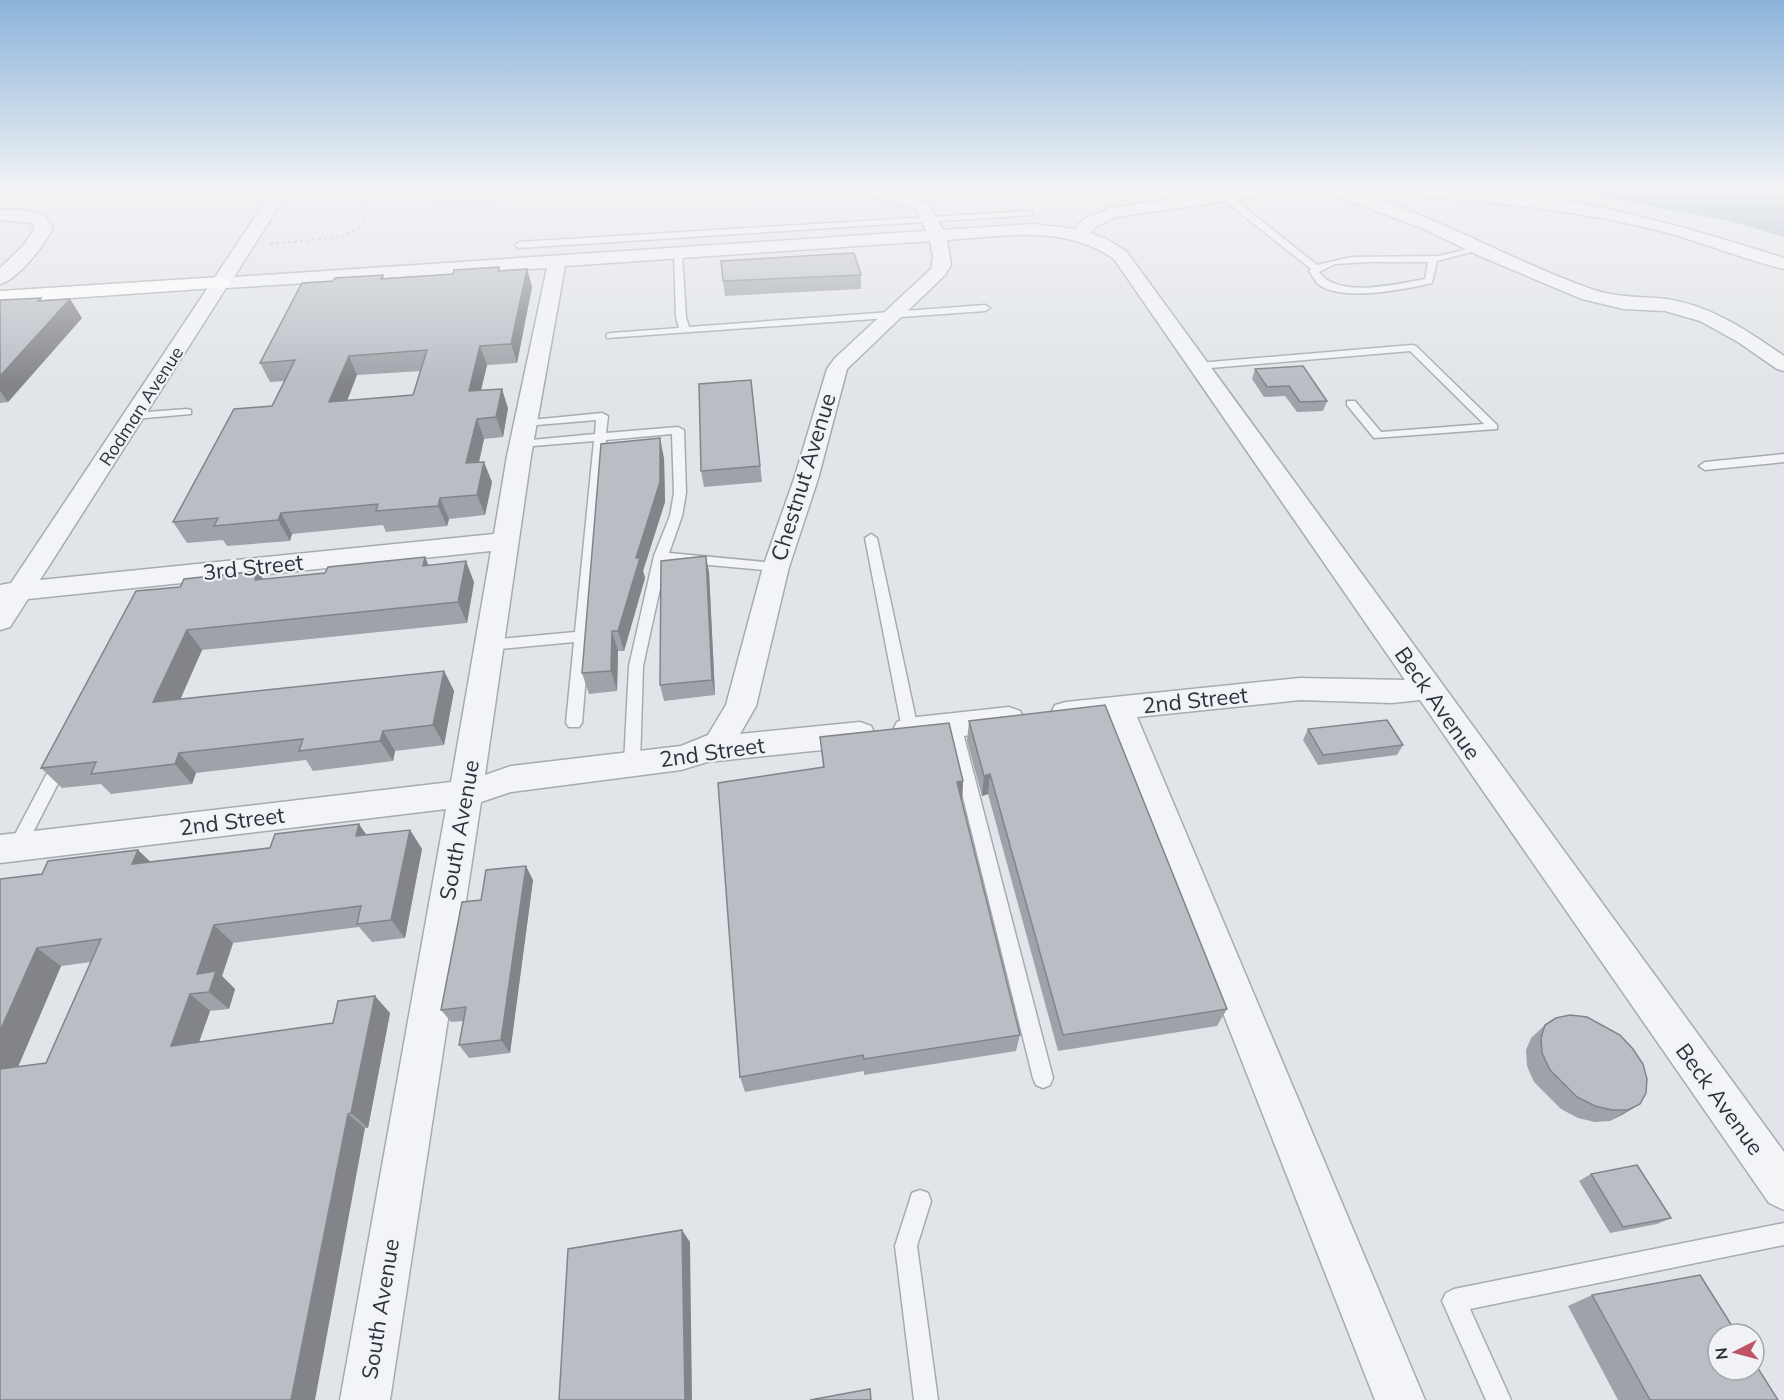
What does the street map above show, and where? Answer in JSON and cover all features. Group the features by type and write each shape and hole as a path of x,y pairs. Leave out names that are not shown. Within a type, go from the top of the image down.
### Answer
{"street":[{"path":"0,278 24,255"},
{"name":"Rodman Avenue","path":"0,620 10,591 134,416 239,255"},
{"name":"Beck Avenue","path":"220,283 316,279 643,255"},
{"name":"Chestnut Avenue","path":"707,750 719,744 741,706 776,567 806,479 837,369 891,315 939,272 944,265 943,255"},
{"name":"Beck Avenue","path":"1120,255 1784,1188"},
{"path":"1494,255 1589,295 1624,303 1666,305 1707,317 1745,338 1784,364"},
{"path":"1755,255 1784,264"},
{"name":"South Avenue","path":"365,1400 523,433 557,261"},
{"path":"0,297 220,283"},
{"name":"3rd Street","path":"10,591 153,587 505,541"},
{"name":"2nd Street","path":"9,848 465,794 511,779 681,758 707,750 1300,689 1392,692 1428,688"},
{"path":"1118,708 1400,1400"}],"lane":[{"path":"678,255 681,316 685,330"},
{"path":"1297,255 1316,268"},
{"path":"1316,268 1323,264 1383,258 1433,259 1450,255"},
{"path":"1316,268 1315,275 1323,283 1346,290 1361,290 1429,281 1433,259"},
{"path":"611,336 985,308"},
{"path":"1198,366 1412,348 1494,427 1378,436 1351,404"},
{"path":"134,416 187,412"},
{"path":"523,433 602,416 574,723"},
{"path":"523,433 600,437 678,430 680,493 676,516 661,556 636,666 632,764"},
{"path":"1705,466 1784,458"},
{"path":"871,538 910,729"},
{"path":"661,556 776,567"},
{"path":"489,645 582,636"},
{"path":"953,725 1043,1078"},
{"path":"9,848 66,753"},
{"path":"920,1201 906,1246 926,1400"},
{"path":"1499,1400 1455,1301 1784,1234"}],"building":[{"path":"855,255 861,275 723,281 721,261"},
{"path":"499,267 498,271 527,269 511,344 480,346 469,391 502,389 496,417 477,419 466,463 484,462 477,495 440,498 438,506 376,511 378,504 281,513 278,520 214,526 218,518 173,522 234,409 272,406 295,360 260,363 302,283 383,275 381,279 453,274 454,270","holes":["427,350 413,395 329,402 349,356"]},
{"path":"41,298 38,301 70,299 0,376 0,300"},
{"path":"1303,366 1327,401 1300,402 1289,386 1267,387 1255,369"},
{"path":"751,380 760,466 701,471 699,384"},
{"path":"660,438 660,482 636,558 640,558 618,631 612,631 611,671 582,673 601,444"},
{"path":"706,556 712,680 660,685 661,561"},
{"path":"425,557 423,566 466,561 458,602 187,630 153,702 444,671 433,725 383,731 380,741 299,751 303,739 179,753 175,764 91,774 96,762 41,768 136,591 180,587 184,579 258,571 255,580 325,573 328,567"},
{"path":"1105,705 1227,1009 1063,1035 990,774 984,776 969,721"},
{"path":"1387,720 1403,745 1323,755 1308,729"},
{"path":"949,723 963,781 957,782 1020,1035 864,1059 863,1055 740,1077 718,783 824,767 820,737"},
{"path":"359,824 356,836 410,830 391,920 357,924 361,906 214,925 197,974 216,971 209,992 190,994 171,1046 333,1023 338,1001 375,996 351,1113 348,1114 291,1400 0,1400 0,1069 46,1063 101,939 37,948 0,1031 0,879 42,874 48,861 138,850 132,864 270,848 275,834"},
{"path":"526,866 501,1040 459,1045 466,1007 441,1010 462,902 481,900 486,870"},
{"path":"1570,1015 1587,1017 1620,1035 1633,1049 1643,1064 1647,1079 1646,1093 1640,1104 1628,1110 1612,1110 1595,1106 1577,1097 1550,1070 1542,1053 1541,1038 1545,1025 1556,1018"},
{"path":"1637,1165 1671,1218 1623,1227 1591,1174"},
{"path":"682,1230 685,1400 559,1400 568,1249"},
{"path":"1700,1275 1729,1322 1706,1322 1706,1382 1766,1381 1778,1400 1650,1400 1592,1295"},
{"path":"870,1389 871,1400 810,1400"}]}
